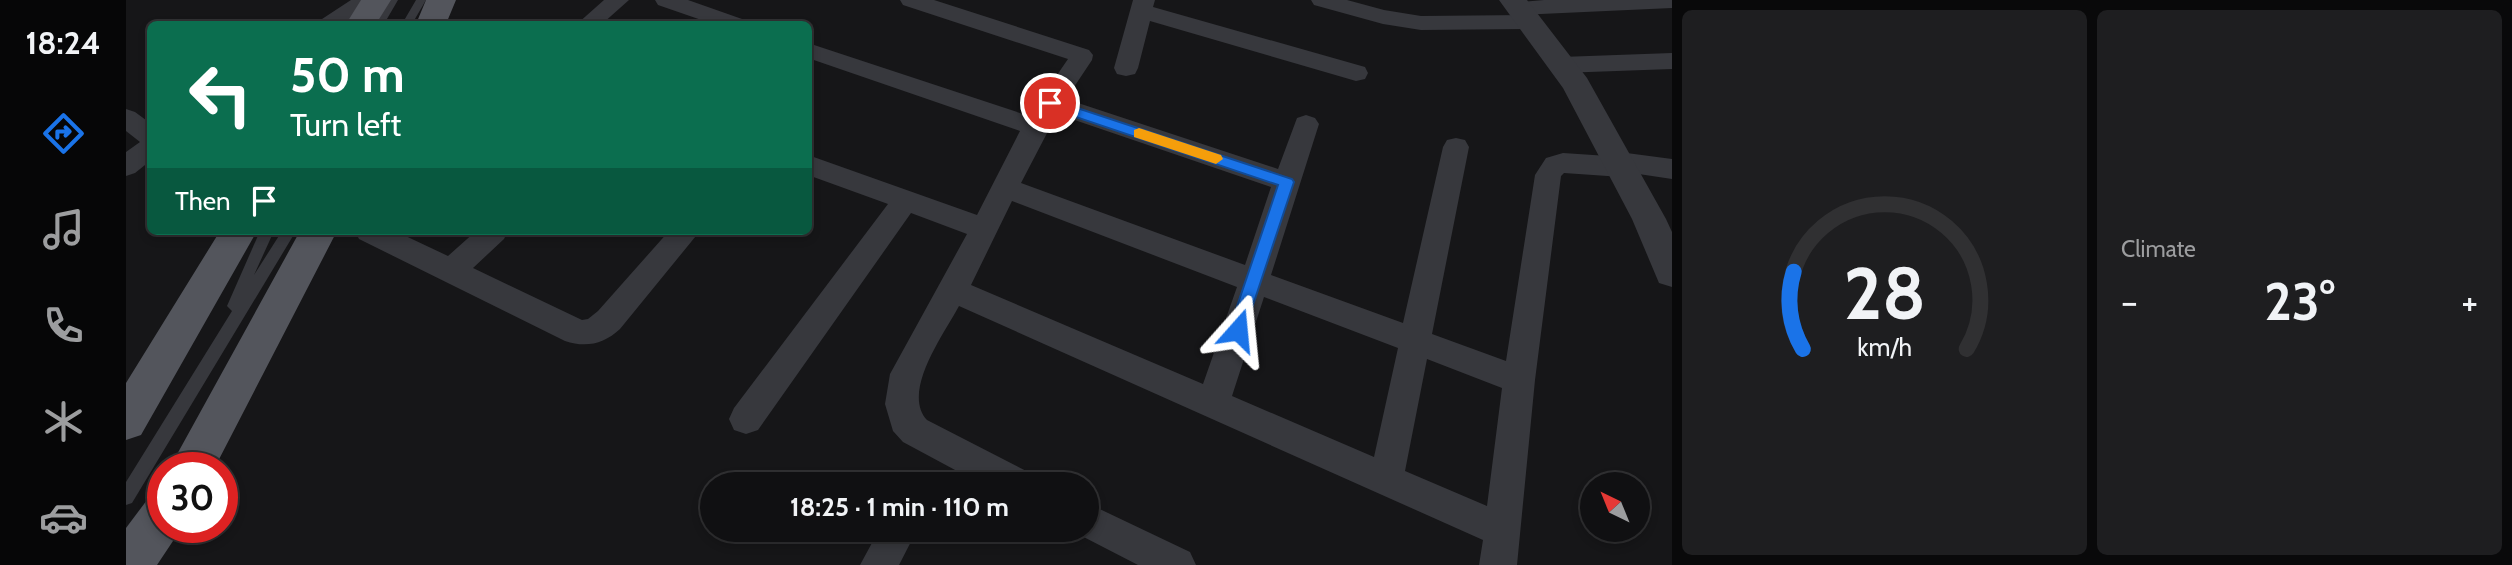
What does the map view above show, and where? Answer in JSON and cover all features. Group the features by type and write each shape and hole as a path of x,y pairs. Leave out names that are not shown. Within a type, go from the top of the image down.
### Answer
{"main road":[{"path":"363,21 376,0"},
{"path":"126,421 237,235"},
{"path":"200,452 317,235"}],"street":[{"path":"334,21 366,0"},
{"path":"592,21 618,0"},
{"path":"666,0 721,21"},
{"path":"911,0 1076,51 1081,55 1035,127 953,290 906,374 901,404 905,419 929,440 992,472"},
{"path":"1322,0 1383,17 1421,23 1520,10 1672,1"},
{"path":"1126,68 1143,6 1356,73"},
{"path":"1520,10 1576,85 1620,164 1661,221 1672,273"},
{"path":"812,51 1035,127"},
{"path":"1561,65 1672,61"},
{"path":"1050,103 1287,182"},
{"path":"126,118 147,134"},
{"path":"1213,404 1306,124"},
{"path":"1386,480 1413,340 1456,147"},
{"path":"126,166 147,150"},
{"path":"1498,565 1519,380 1551,169 1563,163 1620,164 1672,169"},
{"path":"812,166 983,229"},
{"path":"1006,188 1519,380"},
{"path":"746,419 906,201"},
{"path":"377,235 576,332 589,334 609,320 683,235"},
{"path":"451,271 490,235"},
{"path":"953,290 1502,530"},
{"path":"1099,526 1177,565"},
{"path":"879,565 892,542"}],"lane":[{"path":"381,21 393,0"},
{"path":"213,352 265,235"},
{"path":"126,497 286,235"}],"slow traffic":[{"path":"1139,133 1216,159"}],"route":[{"path":"1050,103 1287,182 1238,330"}]}
